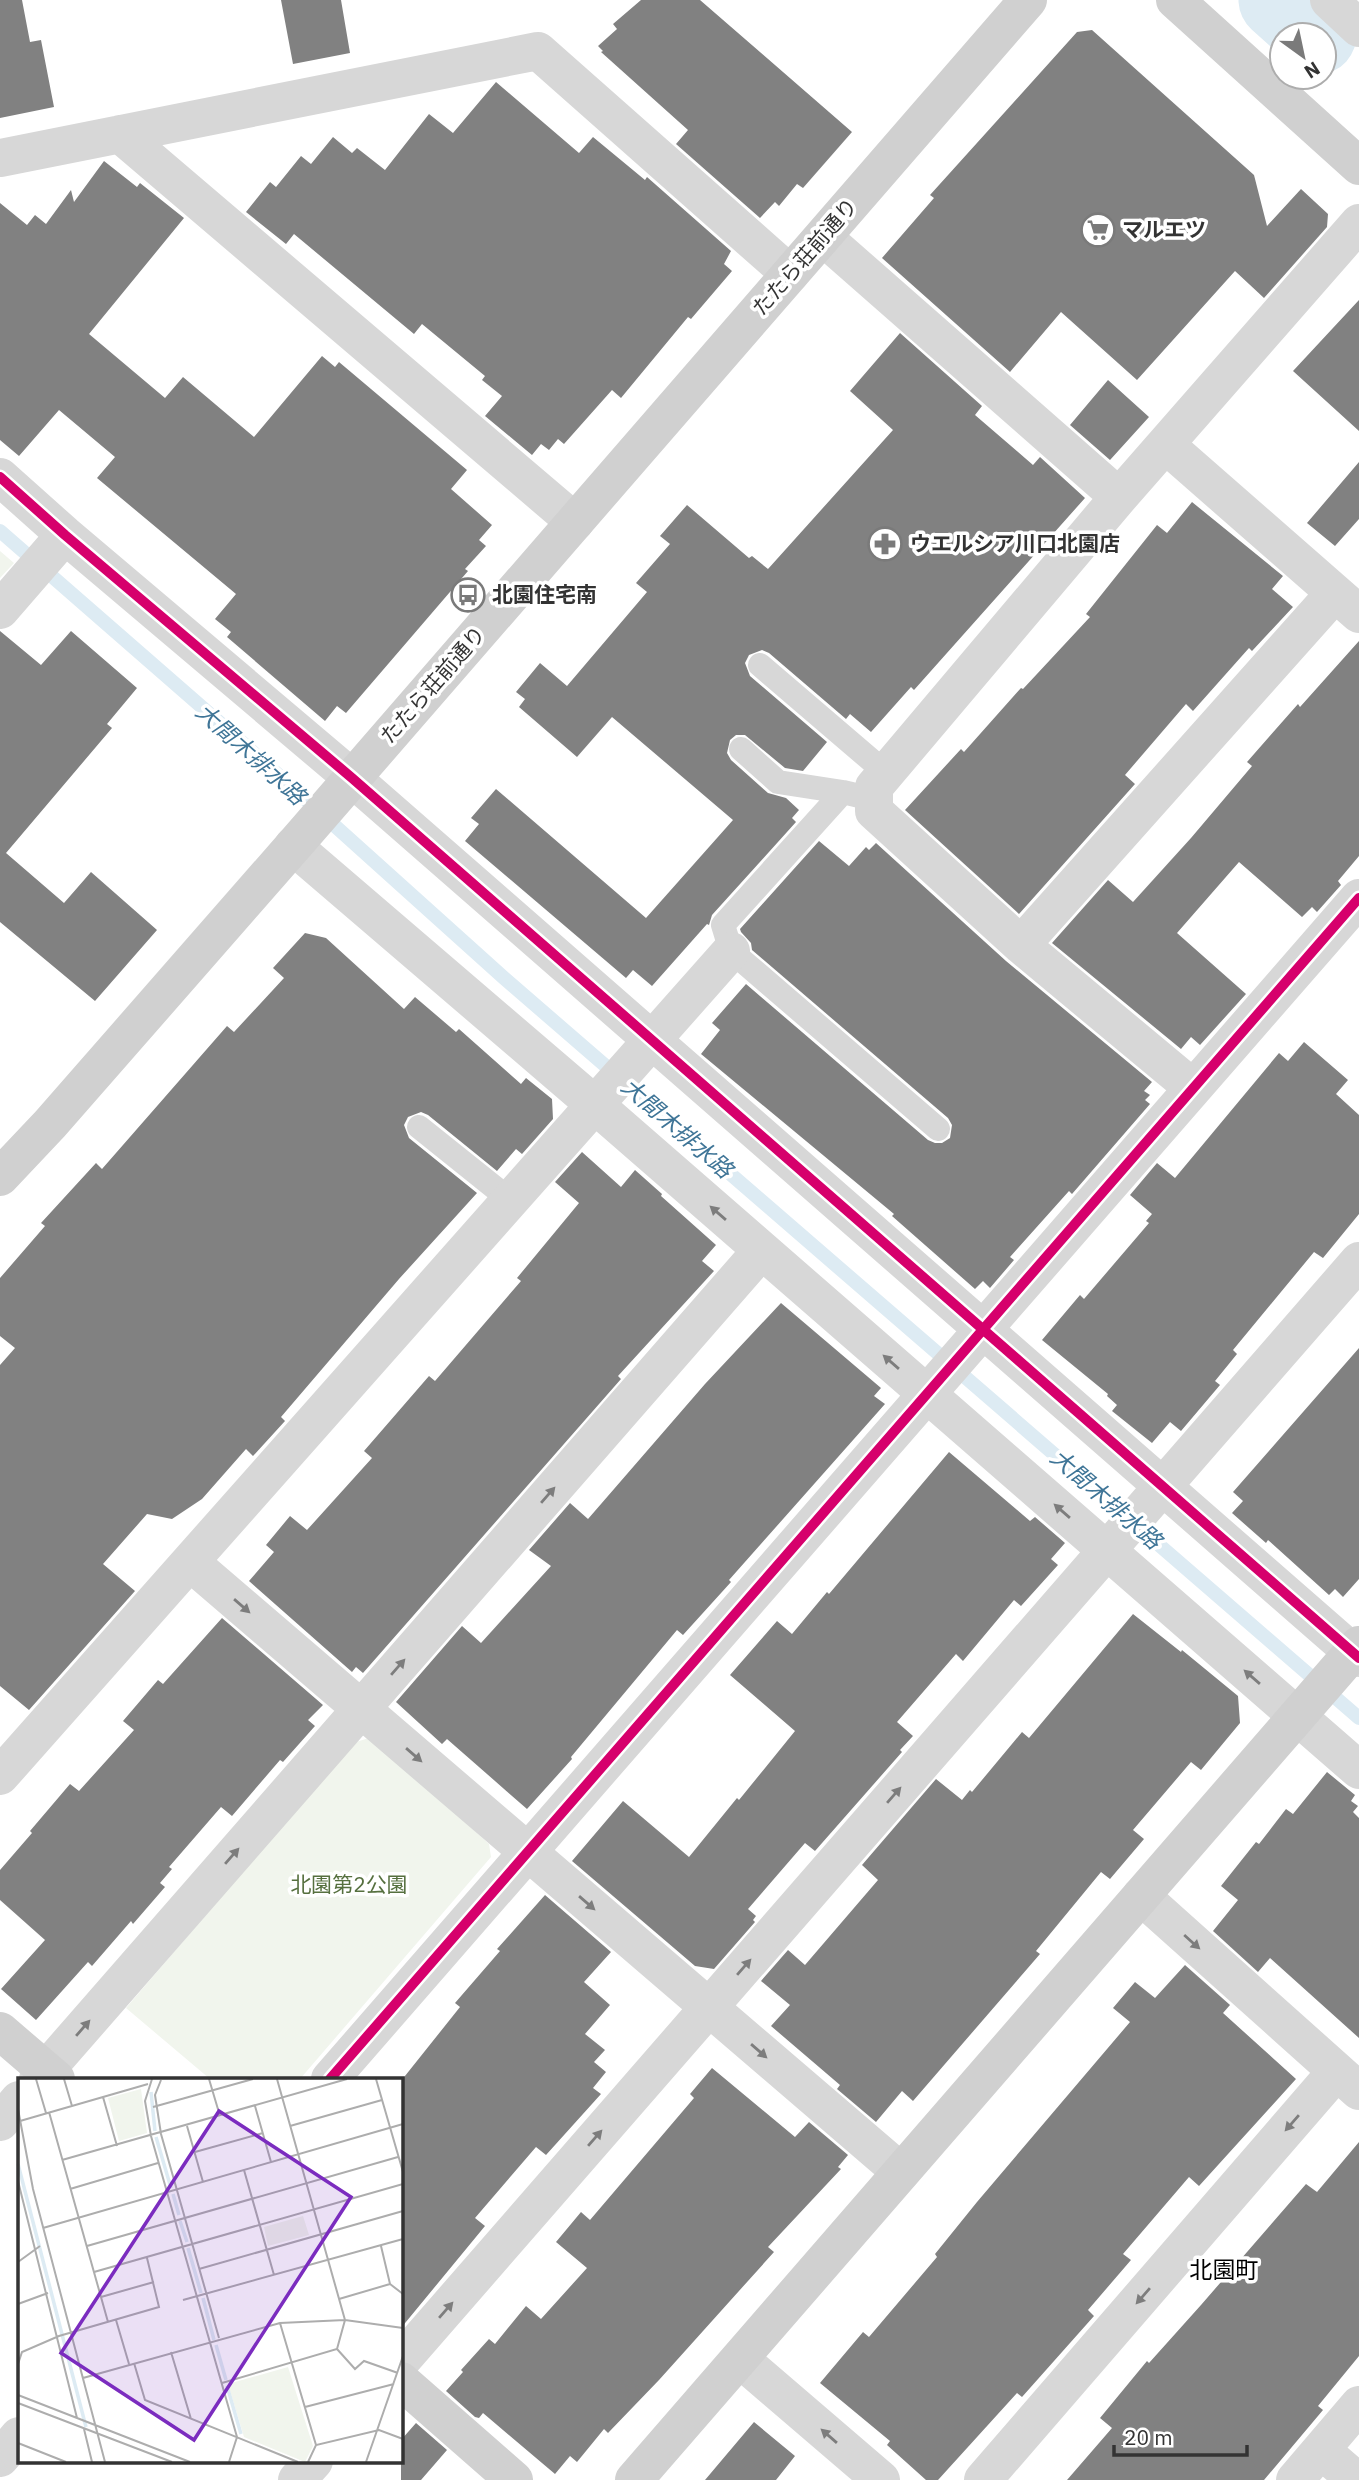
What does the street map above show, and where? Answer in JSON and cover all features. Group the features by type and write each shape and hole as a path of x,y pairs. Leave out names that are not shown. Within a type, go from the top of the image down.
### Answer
{"street":[{"name":"たたら荘前通り","path":"0,1177 50,1124 346,786 1028,0"},
{"path":"1175,0 1359,166"},
{"path":"1329,0 1359,27"},
{"path":"0,158 538,51 790,274"},
{"path":"120,134 575,522"},
{"path":"1193,1088 1021,945 874,811 867,788 1359,223"},
{"path":"823,237 1119,497"},
{"path":"1021,945 1347,603 1166,445"},
{"path":"0,477 58,542 652,1040 1357,1652 1297,1716 634,2480"},
{"path":"0,611 58,542"},
{"path":"298,840 761,1251 928,1393 1359,1770"},
{"path":"331,2078 1359,898"},
{"path":"0,1776 731,951"},
{"path":"0,2031 46,2076 361,1709 761,1251"},
{"path":"402,2360 1359,1261"},
{"path":"190,1562 901,2172"},
{"path":"983,2480 1348,2082 1141,1896"},
{"path":"0,2122 18,2101"},
{"path":"740,2358 881,2480"},
{"path":"402,2382 514,2480"},
{"path":"1295,2480 1359,2405"},
{"path":"0,2458 18,2437"},
{"path":"1321,2450 1356,2480"},
{"path":"297,2480 313,2462"}],"lane":[{"path":"760,665 867,788"},
{"path":"741,749 778,782 867,788"},
{"path":"867,788 723,925 731,951 938,1129"},
{"path":"419,1127 510,1200"}],"green space":[{"path":"0,551 14,563 0,578"},
{"name":"北園第2公園","path":"372,1737 489,1844 491,1857 301,2078 209,2078 126,2008 353,1743"}],"building":[{"path":"0,0 22,0 30,42 41,40 54,107 0,118"},
{"path":"281,0 341,0 350,53 293,64"},
{"path":"641,0 700,0 852,132 803,188 797,184 779,206 775,202 760,218 676,144 688,130 601,52 603,51 598,46 617,29 613,24"},
{"name":"マルエツ","path":"1092,30 1254,175 1267,226 1301,189 1328,214 1327,227 1264,298 1235,271 1137,380 1061,312 1010,372 882,258 934,198 930,195 1077,32"},
{"path":"496,82 579,153 593,137 645,180 647,177 731,251 724,264 732,271 691,319 688,317 621,398 612,390 564,444 558,439 549,450 541,444 532,455 485,416 502,396 482,380 485,376 422,324 414,334 294,234 286,244 246,212 270,182 276,187 301,156 311,164 333,137 352,153 357,148 385,170 429,114 453,133"},
{"path":"104,161 137,187 140,183 184,218 89,334 165,398 183,377 254,437 322,356 335,367 339,362 467,470 451,489 492,525 479,540 486,546 465,569 468,571 346,713 337,706 325,721 227,637 231,632 215,619 236,594 97,478 115,457 59,410 19,456 0,440 0,203 27,225 35,215 46,224 71,190 74,202"},
{"path":"1359,300 1359,431 1293,371"},
{"path":"900,333 982,406 975,415 1033,465 1040,457 1085,498 914,690 911,687 871,732 850,714 846,719 769,653 762,650 749,655 745,663 750,676 827,742 803,771 785,768 745,735 736,735 730,740 727,753 731,760 768,793 786,798 799,810 792,818 796,822 712,915 709,925 707,924 652,986 633,970 626,978 465,841 479,824 471,818 496,789 646,918 733,820 612,717 577,757 519,707 525,699 516,692 540,663 567,686 647,592 636,583 670,544 660,536 687,505 749,558 752,556 768,569 893,430 850,391"},
{"path":"1108,380 1149,417 1110,460 1070,425"},
{"path":"1359,462 1359,519 1335,546 1307,523"},
{"path":"1192,502 1283,576 1272,589 1293,607 1252,651 1249,648 1193,711 1186,704 1125,775 1135,784 1019,914 905,810 961,749 964,752 1090,617 1086,614 1157,525 1167,533"},
{"path":"0,631 41,665 71,631 137,688 107,724 112,728 6,853 64,903 91,872 157,930 95,1001 0,922"},
{"path":"1359,641 1359,856 1338,881 1341,885 1317,912 1312,907 1302,917 1239,862 1177,933 1246,994 1200,1045 1191,1037 1181,1049 1052,943 1108,880 1133,902 1252,766 1247,762"},
{"path":"819,841 849,866 866,847 869,850 876,843 1006,961 1152,1082 1144,1091 1150,1095 1145,1100 1150,1104 1072,1194 1069,1191 1010,1257 1014,1260 990,1288 983,1281 975,1289 892,1216 894,1214 701,1054 720,1030 712,1023 746,984 928,1140 942,1143 950,1138 952,1125 948,1118 752,950 751,943 741,932 740,929"},
{"path":"305,933 326,938 404,1009 415,997 456,1032 459,1029 521,1084 526,1078 552,1099 553,1119 522,1154 516,1149 497,1171 428,1115 421,1112 408,1117 404,1125 409,1138 477,1193 281,1417 285,1421 253,1456 246,1449 202,1499 172,1519 147,1514 103,1564 135,1591 29,1710 0,1686 0,1365 15,1348 0,1336 0,1278 45,1226 41,1223 96,1163 102,1169 227,1026 234,1032 284,978 273,968"},
{"path":"1304,1042 1348,1080 1336,1094 1359,1115 1359,1214 1323,1258 1314,1252 1233,1350 1237,1354 1215,1381 1220,1385 1181,1431 1170,1422 1152,1443 1112,1411 1117,1405 1108,1394 1042,1340 1080,1295 1084,1299 1149,1223 1146,1221 1152,1214 1130,1195 1157,1163 1175,1178 1279,1053 1288,1061"},
{"path":"582,1152 621,1187 635,1170 662,1194 661,1196 716,1245 702,1261 714,1271 618,1376 621,1379 363,1673 356,1667 352,1672 249,1581 274,1552 266,1545 290,1516 307,1530 372,1458 364,1451 429,1376 435,1381 521,1281 517,1278 579,1203 555,1182"},
{"path":"781,1303 881,1388 874,1396 885,1404 683,1635 677,1630 572,1759 527,1809 447,1739 442,1744 396,1702 462,1626 481,1643 551,1566 529,1550 570,1503 588,1519 705,1384"},
{"path":"1359,1348 1359,1579 1343,1597 1335,1589 1329,1595 1268,1540 1266,1543 1232,1513 1243,1501 1233,1492"},
{"path":"949,1452 1030,1521 1035,1517 1065,1543 1051,1559 1058,1565 1021,1606 1014,1600 963,1661 956,1654 897,1722 913,1736 900,1750 902,1752 815,1851 805,1843 748,1909 756,1916 753,1920 755,1922 714,1969 695,1966 572,1861 623,1801 689,1857 795,1731 730,1675 777,1621 792,1634"},
{"path":"1133,1614 1238,1696 1240,1723 1201,1770 1191,1762 1133,1830 1144,1839 1110,1879 1101,1872 1036,1951 1040,1954 913,2101 902,2091 876,2122 837,2089 840,2085 771,2026 790,2005 761,1981 788,1950 805,1965 878,1880 862,1865 936,1779 962,1800 970,1790 972,1792 1022,1732 1029,1738"},
{"path":"222,1618 323,1705 308,1720 315,1726 283,1762 280,1760 232,1816 221,1807 169,1867 172,1869 160,1883 165,1887 133,1924 131,1921 92,1966 88,1962 36,2020 1,1989 45,1940 0,1900 0,1870 70,1784 79,1791 134,1730 123,1721 158,1680 163,1684"},
{"path":"1327,1772 1355,1795 1351,1801 1358,1806 1353,1812 1359,1818 1359,2038 1270,1958 1258,1972 1213,1931 1238,1900 1221,1886 1286,1809 1293,1814"},
{"path":"545,1895 611,1952 584,1982 610,2005 585,2034 605,2050 594,2062 606,2072 593,2088 601,2094 546,2155 536,2147 475,2218 485,2226 402,2327 402,2080 460,2007 455,2003 500,1951 497,1949"},
{"path":"1185,1965 1230,2005 1223,2013 1296,2079 1199,2186 1189,2177 1123,2254 1131,2260 1088,2310 1094,2316 1022,2397 1017,2393 938,2480 926,2480 887,2445 890,2441 820,2383 863,2332 869,2337 937,2257 935,2254 977,2202 1130,2022 1113,2008 1135,1982 1155,1998"},
{"path":"712,2068 795,2137 809,2122 848,2155 838,2167 841,2169 768,2247 774,2252 659,2380 608,2433 604,2429 577,2462 570,2456 555,2474 483,2413 479,2418 475,2417 446,2391 489,2339 495,2344 526,2306 541,2319 587,2268 556,2242 581,2212 590,2220 694,2098 690,2094"},
{"path":"1359,2142 1359,2356 1318,2406 1323,2410 1264,2480 1067,2480 1112,2428 1100,2418 1147,2361 1149,2363 1306,2184 1317,2192"},
{"path":"754,2422 795,2456 776,2480 705,2480"},
{"path":"416,2423 447,2450 421,2480 401,2480 402,2439"}],"waterway":[{"path":"1278,0 1301,21"},
{"name":"大間木排水路","path":"0,531 235,736 504,978 1359,1718"}],"cycle path":[{"path":"0,477 352,778 1359,1658"},
{"path":"331,2078 1359,898"}],"place":[{"name":"マルエツ","path":"1098,230"},
{"name":"ウエルシア川口北園店","path":"885,544"},
{"name":"北園住宅南","path":"468,595"}],"district":[{"name":"北園町","path":"1224,2270"}]}
